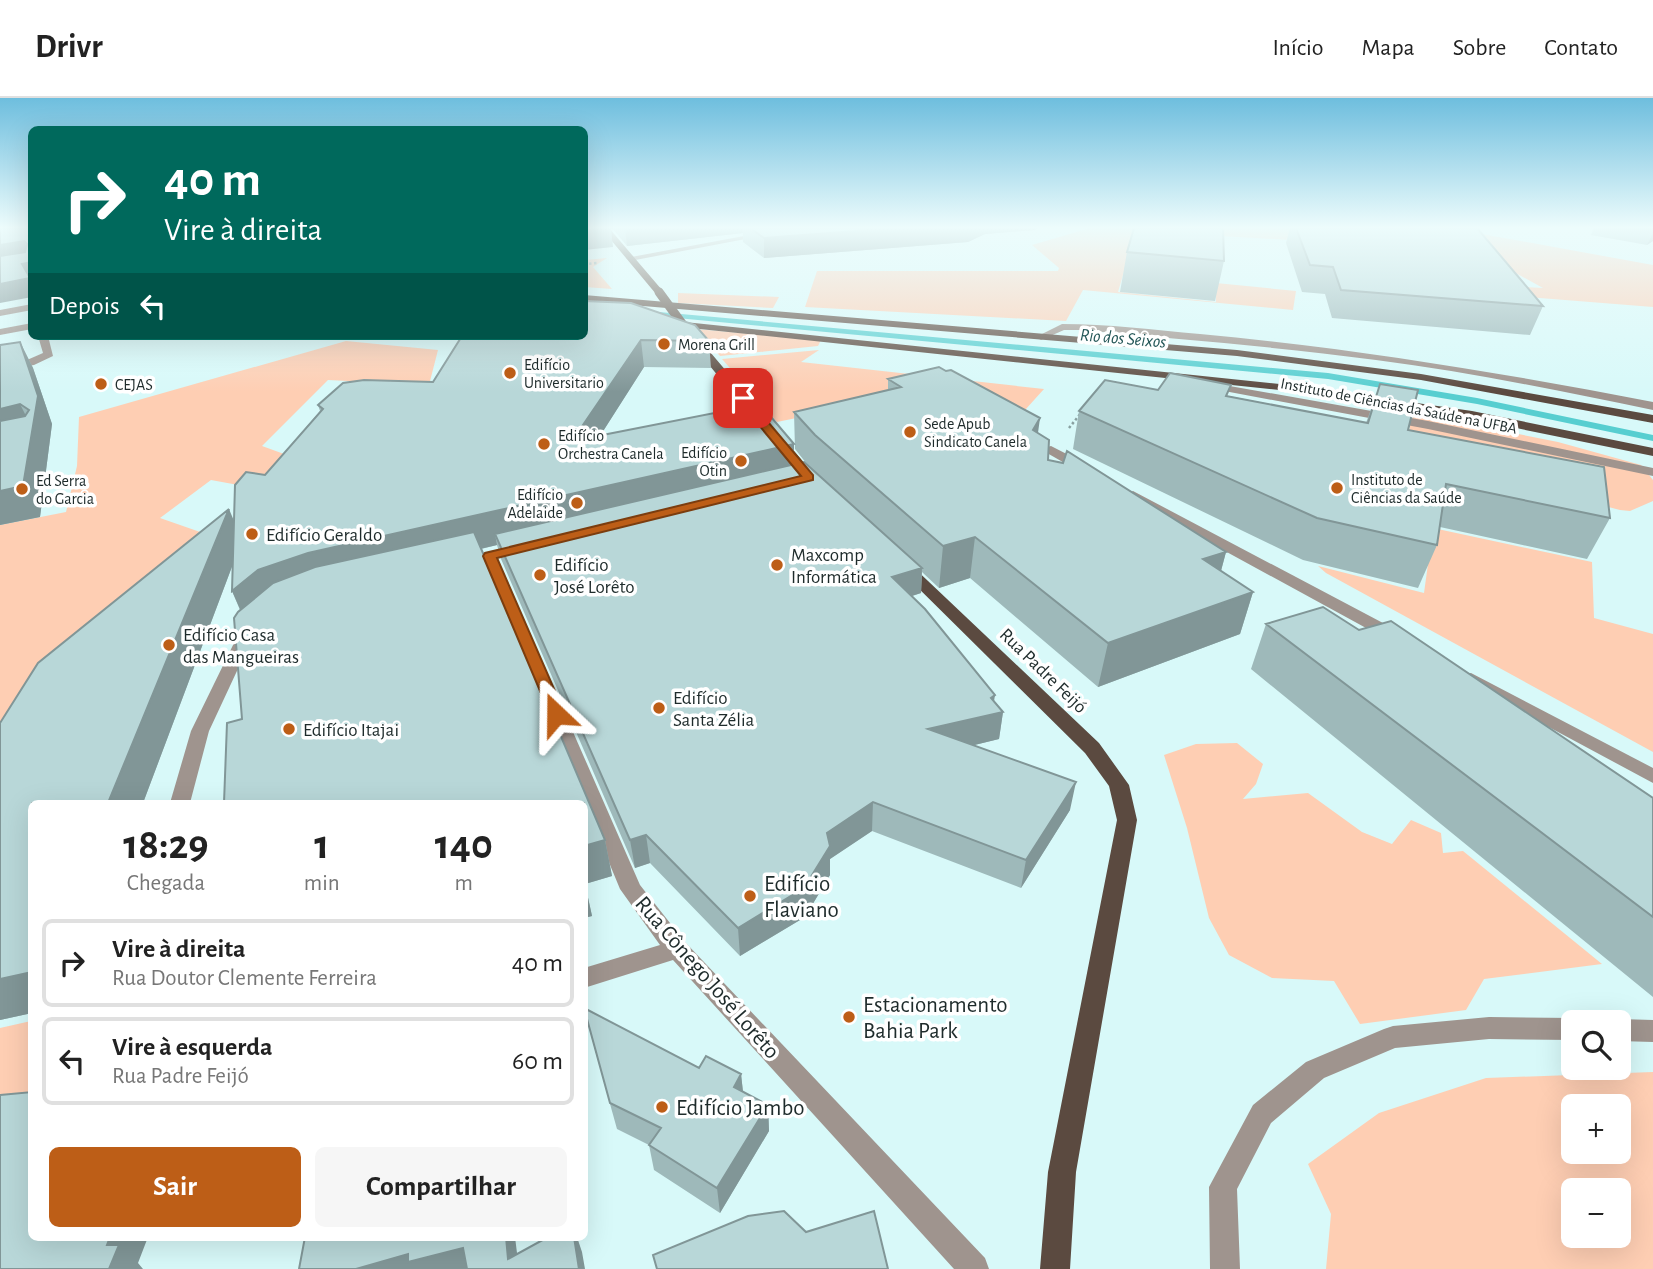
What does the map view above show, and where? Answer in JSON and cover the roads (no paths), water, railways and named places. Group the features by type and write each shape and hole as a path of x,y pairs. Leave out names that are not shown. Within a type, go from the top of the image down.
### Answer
{"main road":[{"path":"651,283 802,480 828,496"},
{"path":"588,298 1320,363 1434,379 1653,419"},
{"path":"663,323 1388,401 1653,452"},
{"name":"Rua Padre Feijó","path":"887,550 1092,748 1118,785 1127,820 1062,1172 1055,1269"}],"street":[{"path":"0,313 28,308"},
{"path":"0,332 28,327"},
{"path":"1041,337 1062,327 1094,328 1312,348 1493,375 1653,406"},
{"path":"0,369 43,359 50,354 45,340"},
{"path":"1493,375 1497,362"},
{"path":"1532,382 1534,368"},
{"name":"Instituto de Ciências da Saúde na UFBA","path":"1138,372 1428,425 1653,472"},
{"path":"1051,450 1100,477"},
{"path":"1124,490 1406,642"},
{"name":"Rua Cônego José Lorêto","path":"489,556 631,889 677,949 974,1269"},
{"path":"181,800 200,731 221,682 243,641 261,625"},
{"path":"1455,669 1653,776"},
{"path":"588,977 677,949"},
{"path":"1225,1269 1223,1187 1262,1114 1315,1070 1392,1037 1489,1028 1561,1029"},
{"path":"1631,1030 1653,1031"}],"waterway":[{"name":"Rio dos Seixos","path":"648,313 1328,376 1477,401 1653,438"}],"place":[{"name":"Morena Grill","path":"664,344"},
{"name":"Edifício Universitario","path":"510,373"},
{"name":"CEJAS","path":"101,384"},
{"name":"Sede Apub Sindicato Canela","path":"910,432"},
{"name":"Edifício Orchestra Canela","path":"544,444"},
{"name":"Edifício Otin","path":"741,461"},
{"name":"Instituto de Ciências da Saúde","path":"1337,488"},
{"name":"Ed Serra do Garcia","path":"22,489"},
{"name":"Edifício Adelaide","path":"577,503"},
{"name":"Edifício Geraldo","path":"252,534"},
{"name":"Maxcomp Informática","path":"777,565"},
{"name":"Edifício José Lorêto","path":"540,575"},
{"name":"Edifício Casa das Mangueiras","path":"169,645"},
{"name":"Edifício Santa Zélia","path":"659,708"},
{"name":"Edifício Itajai","path":"289,729"},
{"name":"Edifício Flaviano","path":"750,896"},
{"name":"Estacionamento Bahia Park","path":"849,1017"},
{"name":"Edifício Jambo","path":"662,1107"}]}
